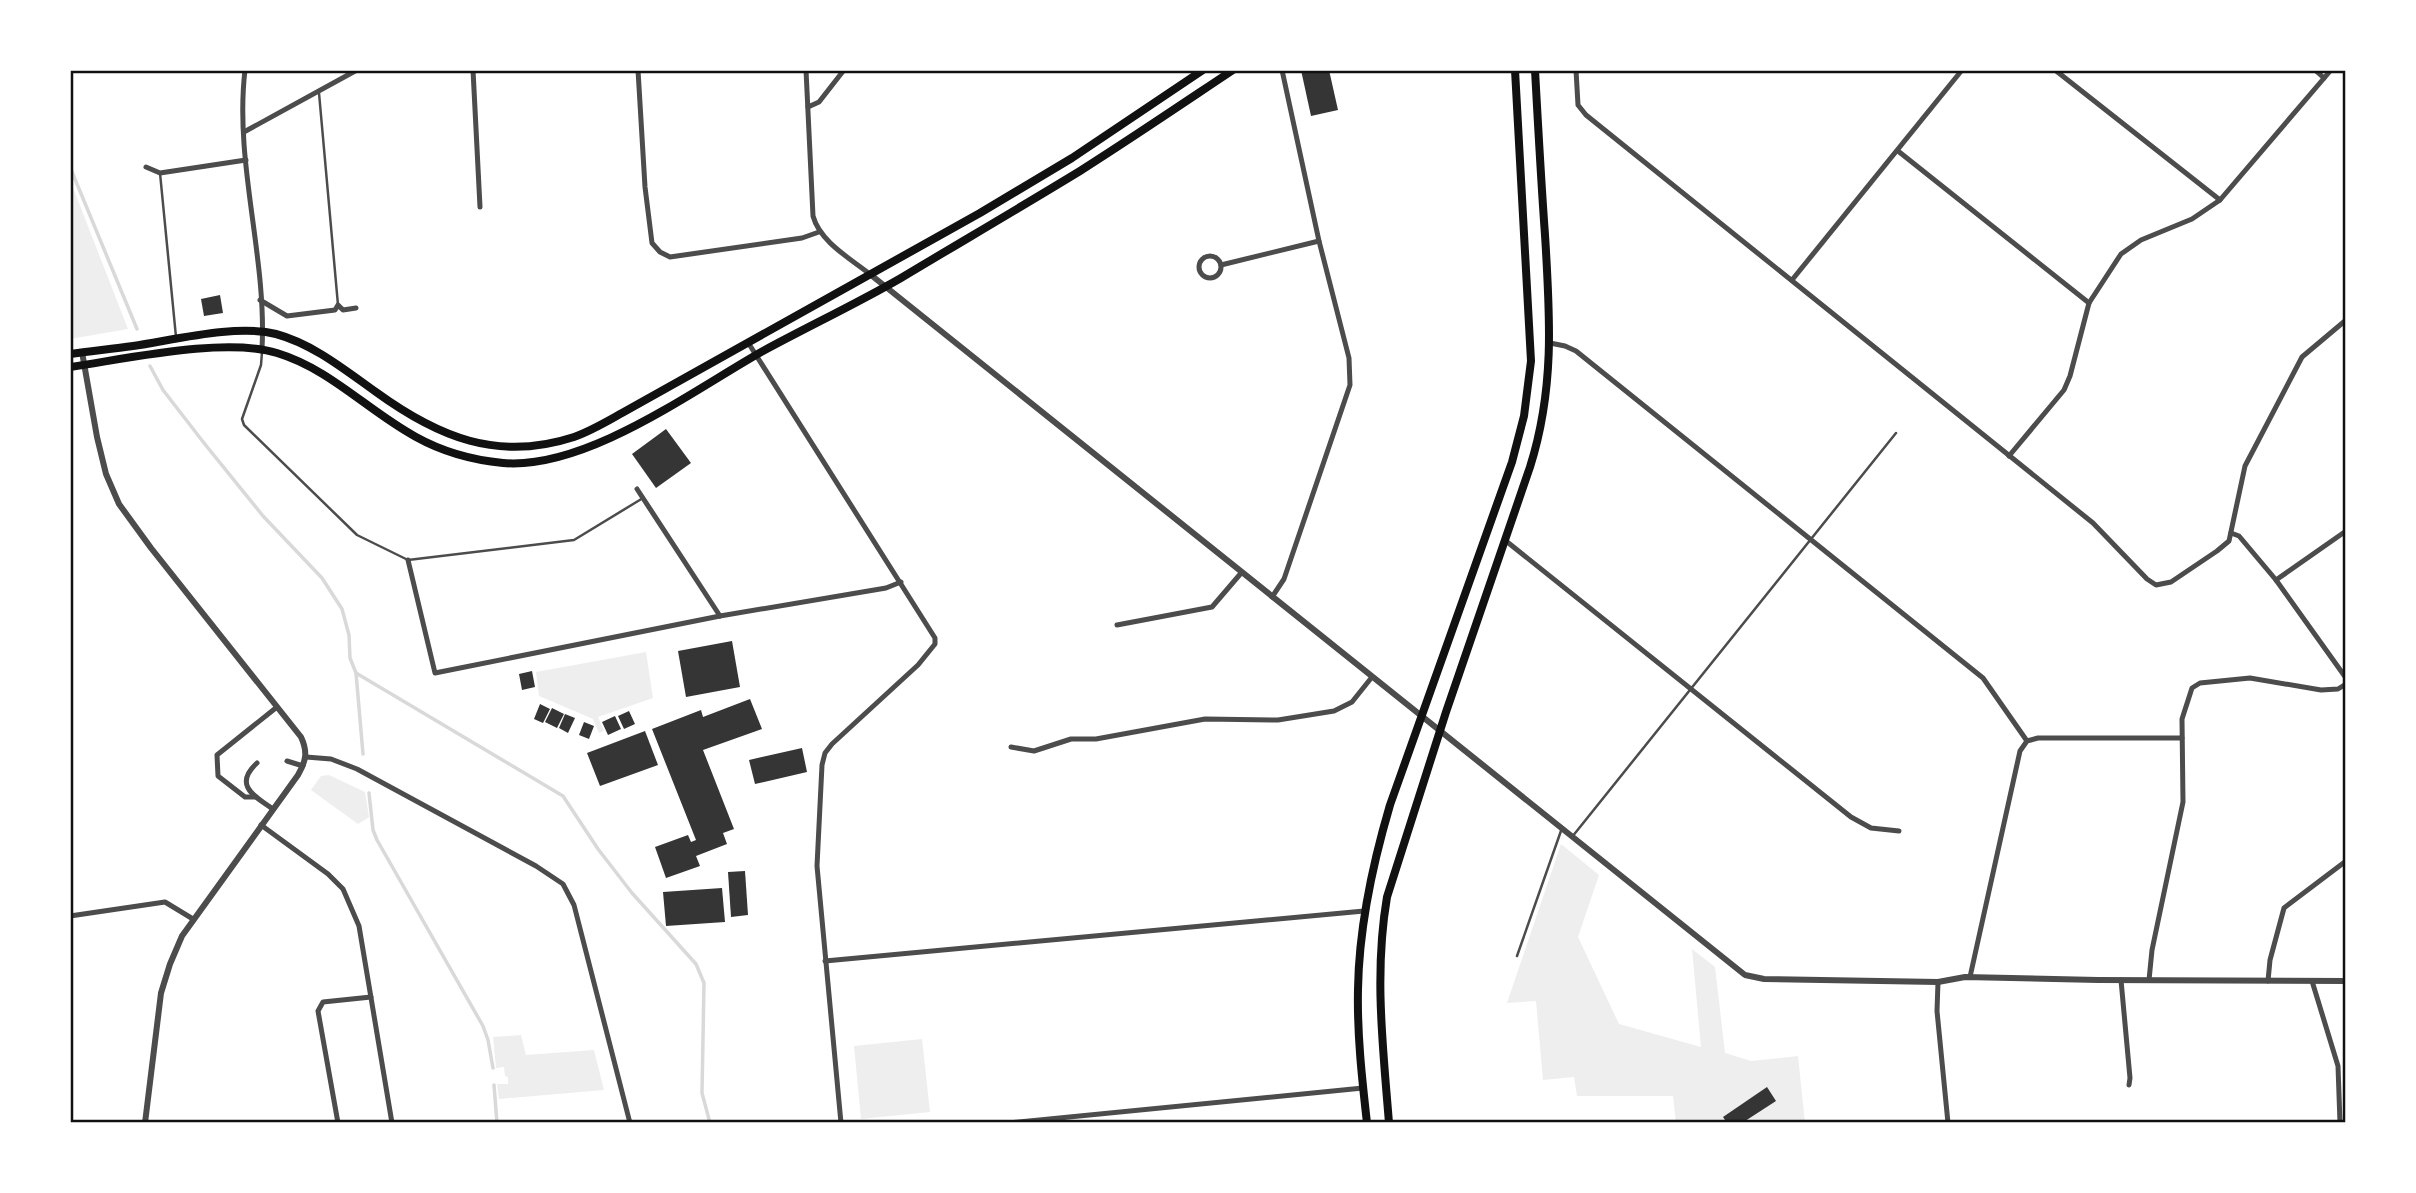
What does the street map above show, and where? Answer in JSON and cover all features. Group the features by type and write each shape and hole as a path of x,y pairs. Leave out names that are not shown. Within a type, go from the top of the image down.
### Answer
{"highway":[{"path":"70,354 176,338 263,332 290,339 326,356 386,400 435,429 458,439 502,447 540,445 587,432 872,275 1072,158 1203,70"},
{"path":"70,368 205,349 262,349 302,362 322,373 413,436 429,444 468,457 516,464 571,454 611,438 756,355 886,286 1081,170 1233,70"},
{"path":"1367,1123 1358,992 1364,911 1375,855 1390,805 1512,462 1527,394 1531,361 1515,70"},
{"path":"1390,1123 1379,1005 1382,923 1394,871 1538,444 1547,391 1550,343 1535,70"}],"street":[{"path":"245,70 242,94 244,132 263,332 262,349"},
{"path":"244,132 357,70"},
{"path":"473,70 480,207"},
{"path":"638,70 645,187 652,243 660,252 670,257 802,238 819,232"},
{"path":"806,70 813,216 819,232 1721,957 1751,977 1938,982 1970,977 2346,981"},
{"path":"808,107 819,102 844,70"},
{"path":"1272,597 1284,579 1350,385 1349,358 1319,241 1282,70"},
{"path":"1576,70 1577,98 1582,111 2102,530 2147,579 2156,584 2171,582 2229,541 2245,466 2296,369 2304,354 2346,320"},
{"path":"1792,280 1962,70"},
{"path":"2055,70 2220,201"},
{"path":"2315,70 2324,78"},
{"path":"2010,456 2064,390 2089,303 2110,268 2131,246 2192,219 2220,201 2331,70"},
{"path":"1898,151 2089,303"},
{"path":"146,167 160,173 246,160"},
{"path":"1221,265 1319,241"},
{"path":"1210,256 1217,259 1221,265 1220,272 1212,278 1205,277 1199,269 1203,259 1210,256"},
{"path":"260,300 283,315 292,317 335,310 338,305 343,310 356,308"},
{"path":"1550,343 1576,351 1983,678 2027,741"},
{"path":"749,344 933,632 936,644 918,665 832,744 822,759 817,866 841,1123"},
{"path":"82,352 106,474 119,504 301,737 306,757 303,766 273,809 181,936 161,993 145,1123"},
{"path":"636,489 720,617"},
{"path":"2276,580 2346,531"},
{"path":"2231,533 2239,536 2276,580 2346,678"},
{"path":"1506,541 1860,823 1871,828 1899,831"},
{"path":"408,561 435,673 720,617 886,588 901,582"},
{"path":"1117,625 1212,607 1242,572"},
{"path":"1012,747 1034,751 1071,739 1096,739 1205,719 1278,720 1334,711 1352,702 1373,677"},
{"path":"2149,979 2152,950 2183,802 2182,714 2196,683 2255,678 2321,690 2338,689 2346,684"},
{"path":"256,797 245,797 218,776 216,755 277,707"},
{"path":"1970,977 2020,751 2027,741 2038,738 2182,738"},
{"path":"306,757 331,759 357,769 536,866 564,884 574,905 629,1123"},
{"path":"287,761 303,766"},
{"path":"257,763 251,769 246,783 247,790 273,809"},
{"path":"261,825 328,874 342,890 359,926 392,1123"},
{"path":"2268,981 2270,960 2284,908 2346,861"},
{"path":"70,916 165,902 193,919"},
{"path":"825,961 1364,911"},
{"path":"2121,980 2129,1085"},
{"path":"2312,981 2337,1066 2340,1123"},
{"path":"1938,982 1937,1011 1948,1123"},
{"path":"338,1123 318,1011 323,1003 371,997"},
{"path":"1009,1123 1363,1088"}],"lane":[{"path":"318,91 338,305"},
{"path":"160,173 176,338"},
{"path":"262,349 261,365 242,419 244,425 357,535 408,561 574,540 643,498"},
{"path":"1573,836 1896,433"},
{"path":"1517,956 1562,828"}],"shaded area":[{"path":"70,180 128,329 70,339"},
{"path":"646,652 653,698 598,717 604,731 599,733 593,719 539,696 536,672"},
{"path":"329,775 365,792 369,817 358,824 311,790 321,776"},
{"path":"1561,844 1599,875 1578,937 1619,1024 1701,1047 1692,949 1715,967 1725,1053 1751,1061 1798,1056 1805,1123 1676,1123 1673,1096 1577,1096 1574,1077 1543,1080 1536,1001 1507,1003"},
{"path":"521,1035 526,1055 594,1050 604,1090 499,1099 497,1084 508,1084 508,1077 505,1076 504,1067 496,1068 493,1037"},
{"path":"922,1039 930,1112 861,1119 854,1046"}],"building":[{"path":"1301,70 1329,70 1338,110 1311,116"},
{"path":"220,295 223,313 204,316 201,299"},
{"path":"666,429 691,463 656,488 632,454"},
{"path":"732,641 740,687 686,697 678,651"},
{"path":"532,671 535,687 522,690 519,674"},
{"path":"750,699 762,729 703,750 734,829 723,833 727,844 696,856 700,866 666,878 655,847 688,835 691,842 696,840 652,729 701,710 703,717"},
{"path":"540,704 550,709 543,723 534,719"},
{"path":"552,708 564,714 557,728 545,722"},
{"path":"629,711 635,724 624,729 618,716"},
{"path":"565,714 575,718 568,733 559,728"},
{"path":"615,716 621,729 608,735 602,722"},
{"path":"584,722 594,726 589,739 579,735"},
{"path":"645,731 658,765 600,786 587,753"},
{"path":"802,748 807,772 755,784 749,760"},
{"path":"745,871 748,915 731,917 728,872"},
{"path":"722,888 725,922 666,926 663,892"},
{"path":"1767,1087 1776,1101 1742,1123 1727,1123 1723,1117"}],"waterway":[{"path":"70,167 137,329"},
{"path":"150,366 163,390 204,443 263,516 322,578 342,609 349,635 350,658 356,673 363,754"},
{"path":"356,673 563,796 598,849 632,893 696,964 704,983 702,1093 710,1123"},
{"path":"369,793 373,830 377,840 483,1026 493,1068"},
{"path":"494,1085 497,1123"}]}
